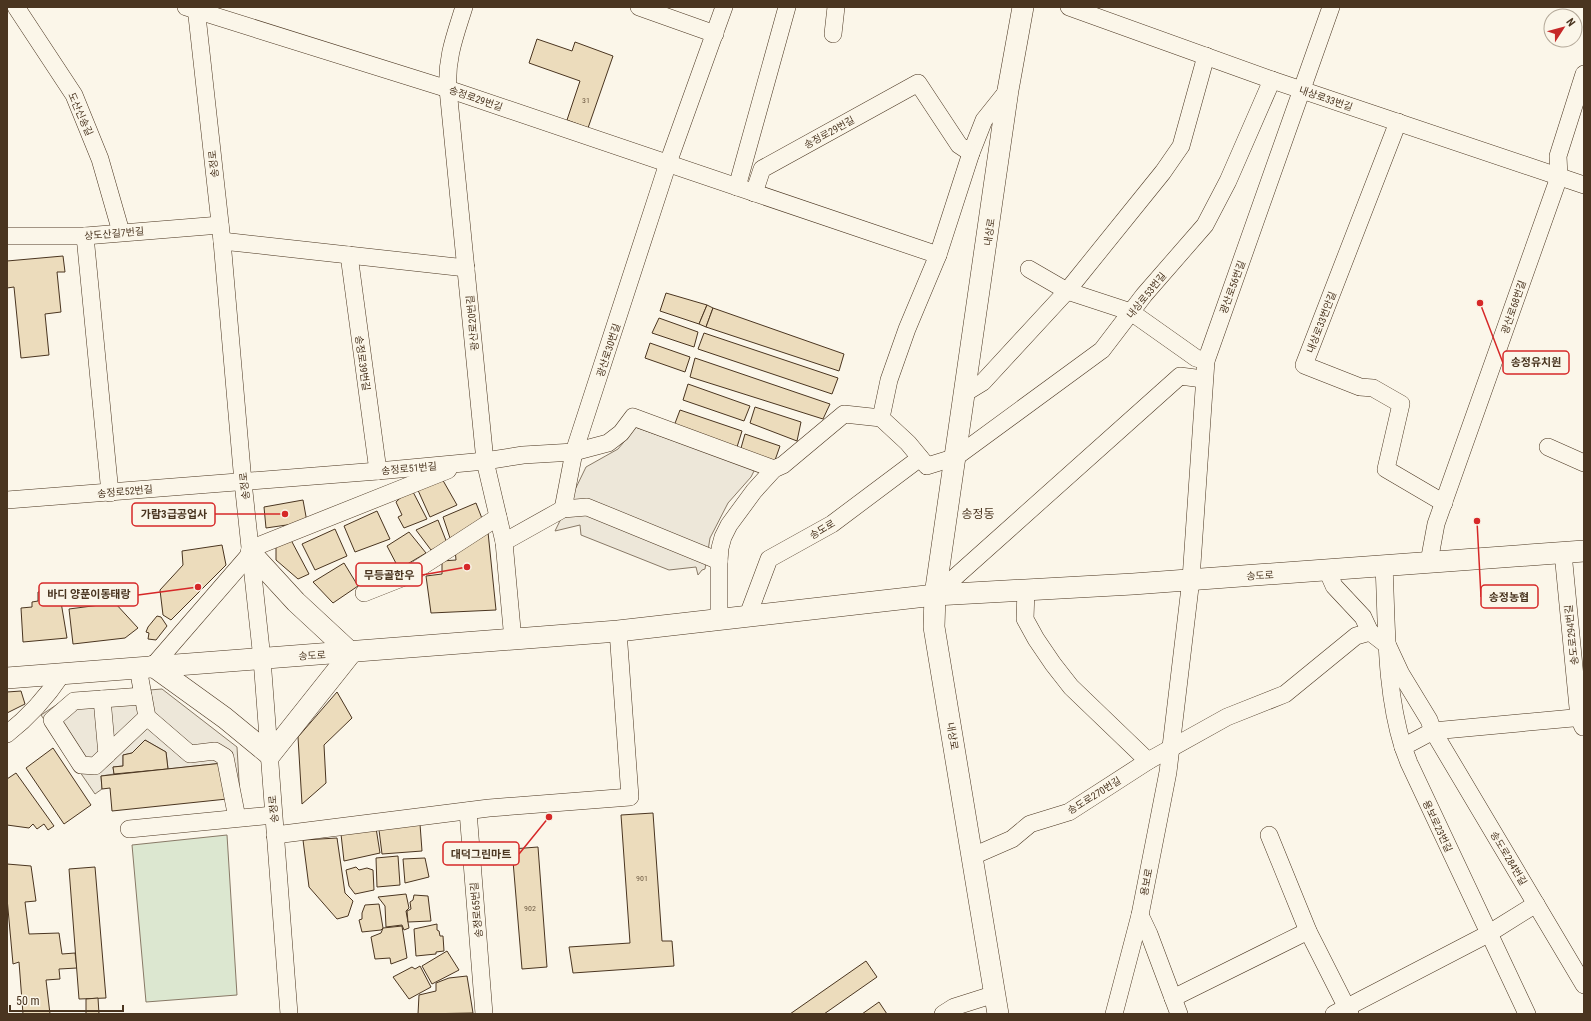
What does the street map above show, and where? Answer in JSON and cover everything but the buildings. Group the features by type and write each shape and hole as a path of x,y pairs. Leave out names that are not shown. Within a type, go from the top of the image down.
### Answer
{"main road":[{"name":"내상로","path":"997,1004 934,627 935,595 1008,90 1023,7"},
{"path":"146,667 224,718 270,755 351,653 296,602 250,551"},
{"name":"송도로","path":"7,677 351,653 618,631 748,615 935,595 1133,584 1584,552"}],"street":[{"name":"도산신송길","path":"16,7 74,95 100,158 121,232"},
{"name":"광산로20번길","path":"464,7 450,48 447,69 448,89 485,461 504,542 513,640"},
{"path":"639,7 715,34"},
{"name":"광산로30번길","path":"563,509 574,452 668,163 724,7"},
{"path":"737,187 787,7"},
{"path":"833,34 836,7"},
{"name":"내상로33번길","path":"1069,7 1272,80 1584,185"},
{"name":"광산로56번길","path":"1191,579 1203,379 1206,361 1303,90 1330,7"},
{"name":"송정로29번길","path":"192,8 448,89 938,255"},
{"name":"송정로","path":"192,8 221,233 243,482 262,659 289,1014"},
{"path":"965,393 983,382 1067,291 1163,172 1181,146 1206,56"},
{"name":"광산로68번길","path":"1429,562 1436,524 1559,177 1558,156 1584,74"},
{"name":"내상로53번길","path":"956,457 1102,350 1144,295 1204,226 1228,181 1272,80"},
{"name":"송정로29번길","path":"754,193 762,169 918,82 959,145 971,153"},
{"path":"882,418 889,380 907,328 938,255 971,153 984,120 1008,90"},
{"name":"내상로33번안길","path":"1398,122 1304,365 1360,387 1373,388 1401,404 1386,469 1444,503"},
{"name":"상도산길7번길","path":"7,236 86,236 121,232 221,233"},
{"path":"221,233 349,255 466,268"},
{"path":"86,236 110,493"},
{"name":"송정로39번길","path":"349,255 378,471"},
{"path":"1029,269 1067,291 1131,312 1196,358 1206,361"},
{"path":"935,595 1180,376 1203,379"},
{"path":"719,619 720,548 729,526 774,469 782,465 844,414 882,418 908,443 927,466 956,457"},
{"name":"송정로51번길","path":"243,482 485,461 523,455 574,452 608,443 621,433 633,417 774,469"},
{"path":"1548,447 1584,463"},
{"name":"송도로","path":"748,615 769,559 832,524 920,458"},
{"path":"237,818 225,757 215,750 190,754 147,716 143,696 146,667 250,551 467,462"},
{"name":"송정로52번길","path":"7,500 243,482"},
{"path":"504,542 563,509 587,507 719,561"},
{"path":"364,593 407,576 498,517"},
{"name":"송도로294번길","path":"1433,731 1582,721 1563,553"},
{"name":"용보로23번길","path":"1384,566 1388,646 1394,719 1403,748 1408,763 1527,1014"},
{"path":"1327,570 1334,586 1363,617 1370,632 1388,646"},
{"name":"용보로","path":"1114,1014 1140,915 1168,772 1191,579"},
{"path":"1026,590 1025,619 1036,639 1053,664 1071,687 1148,761"},
{"path":"276,835 489,808 630,797 618,631"},
{"path":"1171,749 1227,717 1285,694 1356,636 1370,632"},
{"name":"송도로284번길","path":"1388,646 1401,674 1429,720 1433,731 1584,985"},
{"path":"7,734 21,724 46,698 62,674"},
{"path":"143,696 74,701 52,720 81,765 94,766 147,716"},
{"path":"102,699 106,754"},
{"path":"1403,748 1433,731"},
{"name":"송도로270번길","path":"973,856 1012,839 1030,824 1069,812 1148,761 1171,749"},
{"name":"송정로65번길","path":"468,811 484,1012"},
{"path":"129,829 273,814"},
{"path":"1269,835 1343,1012 1488,934 1536,904"},
{"path":"1140,915 1149,934 1176,1006 1308,931"},
{"path":"943,1014 954,1007 997,1004"}],"green space":[{"path":"227,835 237,995 146,1002 132,845"}],"shaded area":[{"path":"632,426 755,469 751,477 728,503 710,538 705,569 698,575 696,567 669,570 581,535 580,525 555,531 586,467 618,449 628,437"},
{"path":"162,689 237,747 240,797 223,763 168,769 166,752 145,740 132,753 123,755 123,766 113,767 114,774 101,776 102,789 95,794 41,715 70,696"}],"place":[{"name":"송정유치원","path":"1480,303"},
{"name":"가람3급공업사","path":"285,514"},
{"name":"송정농협","path":"1477,521"},
{"name":"무등골한우","path":"467,567"},
{"name":"바디 양푼이동태랑","path":"198,587"},
{"name":"대덕그린마트","path":"549,817"}],"district":[{"name":"송정동","path":"978,514"}]}
